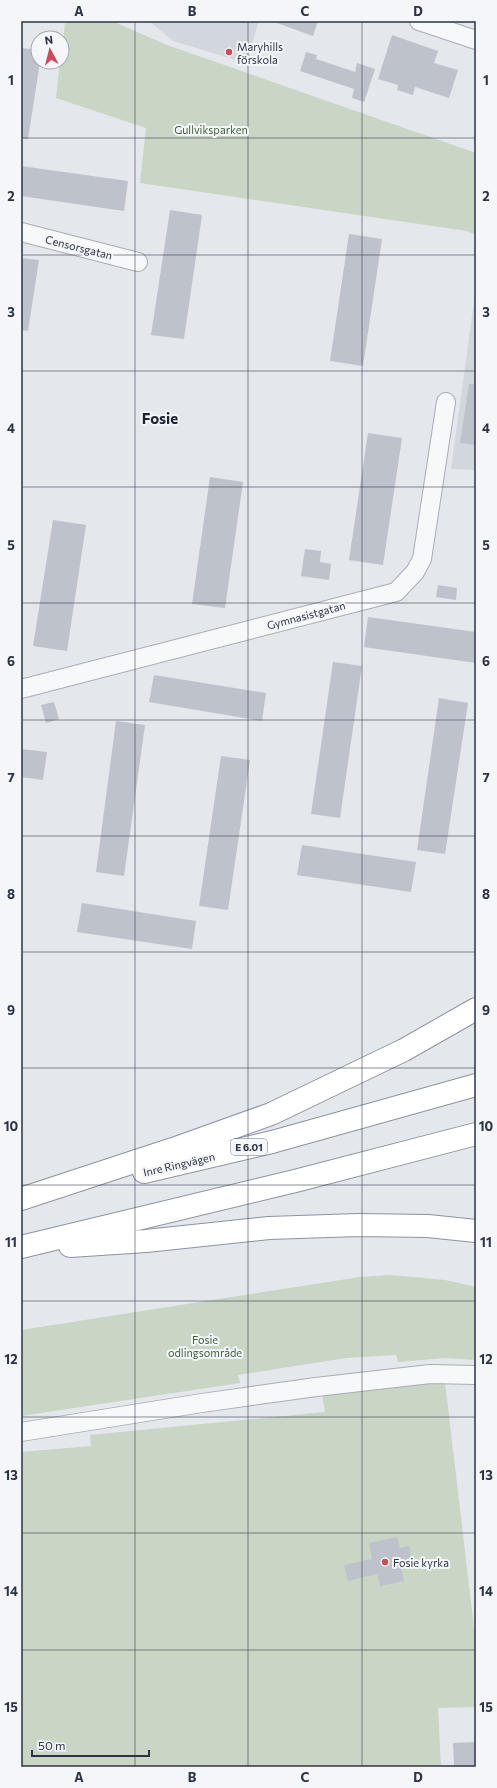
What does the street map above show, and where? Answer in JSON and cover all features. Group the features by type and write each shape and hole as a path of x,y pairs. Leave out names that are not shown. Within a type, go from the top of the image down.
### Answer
{"highway":[{"path":"21,1201 271,1114 404,1050 476,1009"},
{"name":"Inre Ringvägen","path":"21,1201 272,1142 476,1086"},
{"path":"21,1248 295,1182 476,1134"},
{"path":"21,1248 146,1241 269,1228 358,1225 428,1226 476,1231"}],"street":[{"path":"419,21 476,40"},
{"name":"Censorsgatan","path":"21,232 138,262"},
{"name":"Gymnasistgatan","path":"21,689 396,592 415,572 422,560 446,402"},
{"path":"21,1432 202,1403 316,1387 430,1374 476,1374"}],"shaded area":[{"name":"Maryhills förskola","path":"149,21 259,21 246,63 173,41"},
{"path":"476,287 476,470 451,469"}],"green space":[{"name":"Gullviksparken","path":"65,21 112,21 167,45 476,153 476,235 467,231 140,183 146,128 56,98 59,70 70,70 70,30 64,30"},
{"name":"Fosie odlingsområde","path":"390,1275 445,1280 476,1287 476,1360 445,1358 398,1362 396,1355 346,1358 238,1375 240,1383 21,1416 21,1330 360,1277"},
{"path":"445,1382 476,1645 476,1707 438,1708 441,1767 21,1767 21,1452 91,1446 90,1435 325,1412 322,1394"}],"building":[{"path":"277,21 318,21 313,36 277,23"},
{"path":"392,35 438,51 434,63 458,70 449,98 415,87 413,95 397,90 398,85 378,79"},
{"path":"21,48 30,49 30,70 39,70 28,139 21,139"},
{"path":"306,52 317,55 316,59 355,72 357,63 375,69 364,102 352,98 354,89 300,71"},
{"path":"21,166 128,181 124,211 21,196"},
{"path":"170,210 202,215 184,339 151,335"},
{"path":"349,234 382,239 363,366 330,361"},
{"path":"21,258 39,260 28,331 21,330"},
{"path":"469,384 476,384 476,445 460,443"},
{"path":"368,433 402,438 383,565 349,560"},
{"path":"210,477 243,482 225,608 192,604"},
{"path":"53,520 86,525 67,651 33,646"},
{"path":"305,549 321,551 320,562 331,564 329,580 301,576"},
{"path":"438,585 457,588 456,600 436,597"},
{"path":"368,617 476,632 476,663 364,647"},
{"path":"333,662 362,666 340,818 311,814"},
{"path":"154,675 266,693 262,721 149,702"},
{"path":"439,698 468,703 445,854 417,850"},
{"path":"54,702 59,719 46,723 41,705"},
{"path":"116,721 145,725 124,876 96,872"},
{"path":"21,749 47,752 43,780 21,777"},
{"path":"221,756 250,760 228,910 199,906"},
{"path":"302,845 416,862 411,892 297,875"},
{"path":"82,903 196,921 192,949 77,932"},
{"name":"Fosie kyrka","path":"397,1537 400,1548 409,1546 413,1565 401,1568 404,1581 380,1586 377,1574 348,1581 344,1565 372,1559 369,1543"},
{"path":"476,1742 476,1765 454,1766 453,1743"}],"place":[{"name":"Maryhills förskola","path":"229,52"},
{"name":"Fosie kyrka","path":"385,1562"}],"district":[{"name":"Fosie","path":"160,418"}]}
